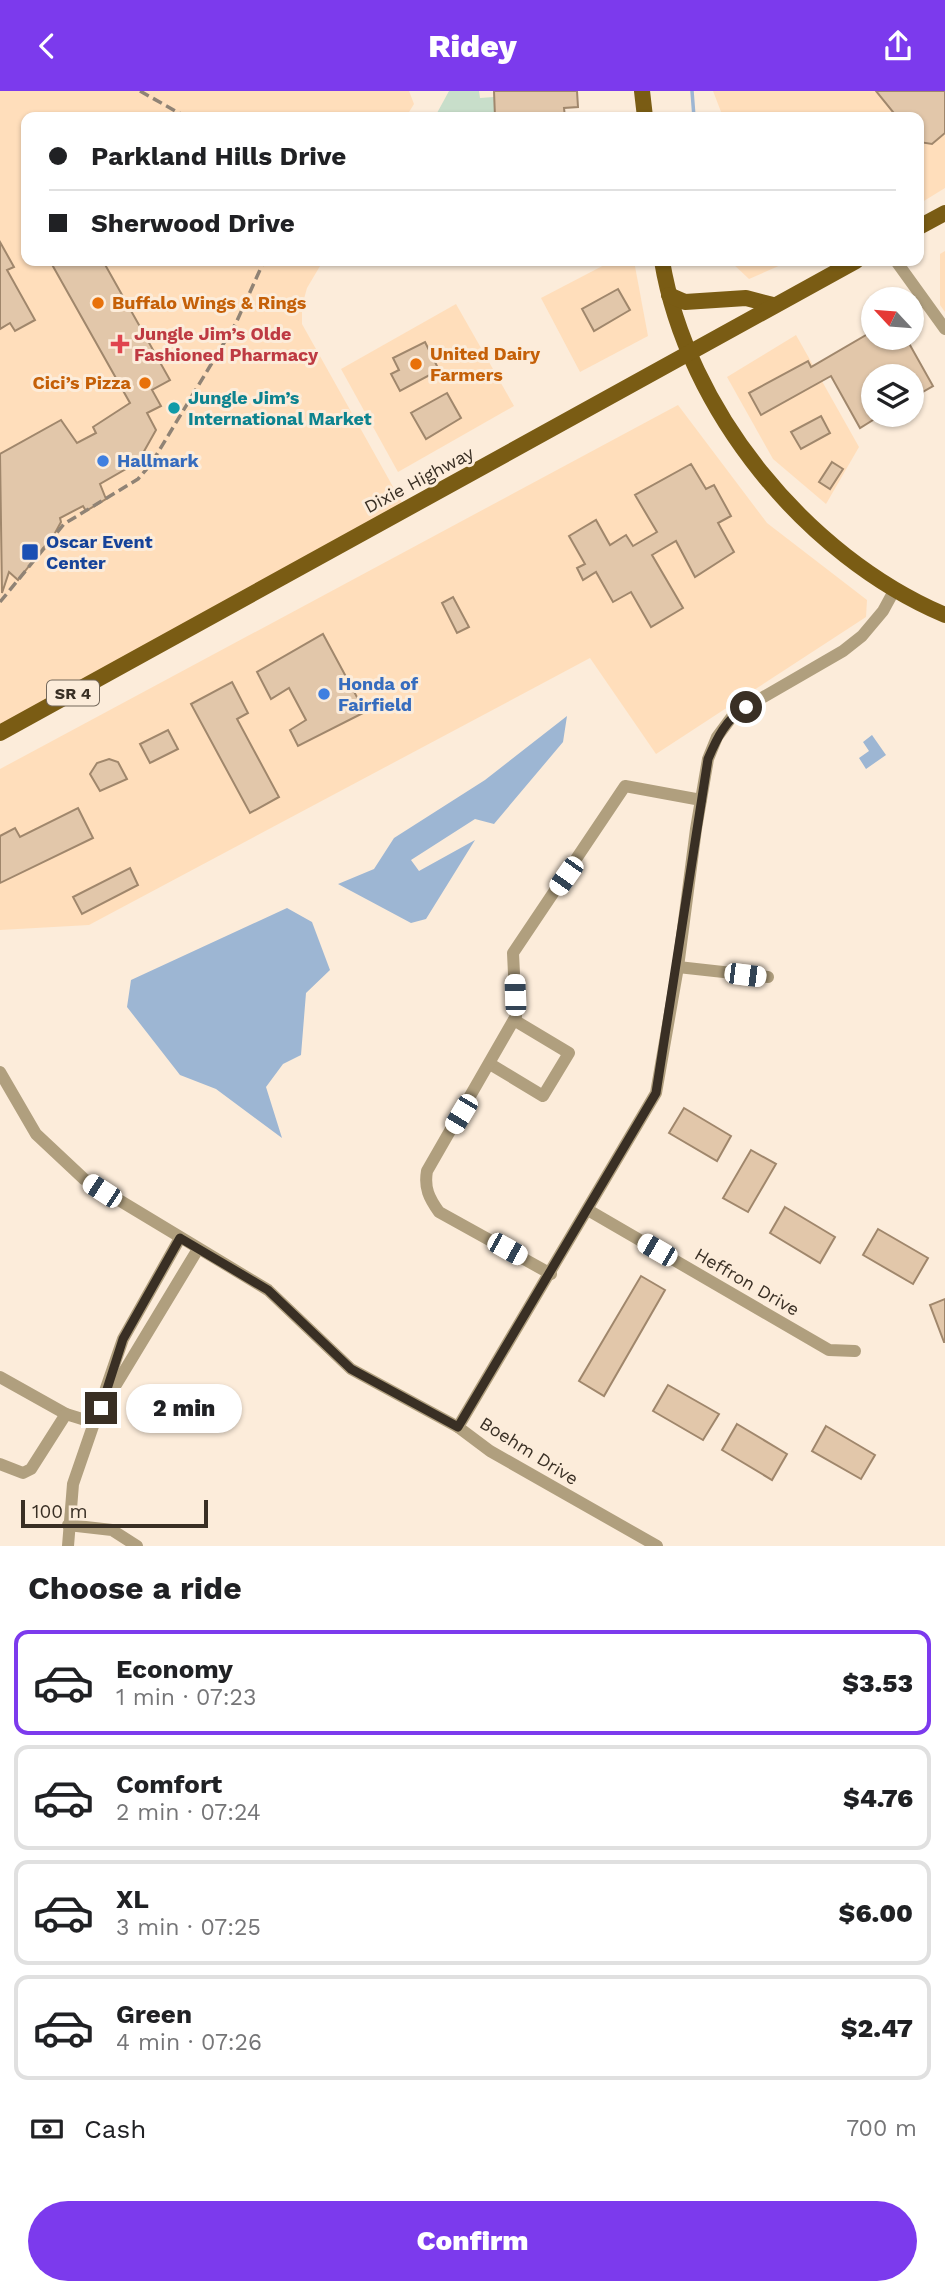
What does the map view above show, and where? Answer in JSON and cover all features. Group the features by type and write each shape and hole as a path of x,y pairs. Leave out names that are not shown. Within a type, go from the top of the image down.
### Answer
{"main road":[{"path":"642,91 644,112"},
{"path":"924,224 945,213"},
{"path":"663,266 669,295 690,355 749,457 778,492 840,551 895,589 945,615"},
{"name":"Dixie Highway","path":"0,733 690,355 773,305 847,266"},
{"path":"669,295 685,302 746,298 773,305"}],"street":[{"path":"900,266 945,329"},
{"path":"458,1427 656,1093 678,967 708,759 717,737 734,714 843,651 862,636 883,611 895,589"},
{"path":"551,1274 439,1212 430,1199 425,1183 427,1171 514,1020 513,953 625,786 701,800"},
{"path":"678,967 768,977"},
{"path":"490,1065 543,1096 569,1053 514,1020"},
{"name":"Boehm Drive","path":"0,1072 36,1133 57,1157 83,1179 268,1290 351,1369 458,1427 490,1451 657,1546"},
{"name":"Heffron Drive","path":"588,1210 830,1350 855,1350"},
{"path":"68,1546 73,1484 123,1339 180,1238"},
{"path":"101,1408 198,1249"},
{"path":"0,1377 66,1414 95,1423"},
{"path":"0,1464 12,1472 23,1473 31,1469 66,1414"},
{"path":"68,1525 112,1530 137,1546"}],"shaded area":[{"name":"Jungle Jim’s International Market","path":"0,91 409,91 414,104 409,112 21,112 21,266 320,266 307,288 302,306 302,324 406,510 0,733"},
{"path":"713,91 945,91 945,188 924,201 924,112 721,112"},
{"path":"945,251 945,312 940,305 940,254"},
{"path":"602,266 635,266 648,336 580,372 541,298"},
{"path":"735,266 779,266 749,279"},
{"path":"456,304 514,406 398,472 341,369"},
{"path":"796,335 859,447 826,504 773,459 727,377"},
{"path":"678,405 767,523 867,600 866,617 656,754 590,658 89,925 0,930 0,769"}],"green space":[{"path":"449,91 479,91 480,98 494,97 495,112 438,112"}],"water":[{"path":"567,716 563,742 494,824 475,819 411,860 419,871 475,840 426,919 411,923 338,884 374,869 394,838 485,780"},
{"path":"872,735 886,755 866,769 859,758 869,751 863,742"},
{"path":"287,908 312,922 330,970 306,993 301,1055 283,1064 266,1087 282,1138 216,1089 180,1075 127,1007 131,980"}],"building":[{"path":"494,91 577,91 578,107 564,108 564,112 495,112"},
{"path":"876,91 945,91 945,133 932,144 924,143 924,112 893,112"},
{"path":"0,242 14,267 7,270 35,320 15,331 10,323 0,329"},
{"name":"Jungle Jim’s International Market","path":"53,266 106,266 170,380 152,390 161,406 147,413 156,430 138,462 100,484 106,499 86,511 83,506 60,518 61,522 55,533 18,580 9,572 2,593 0,454 61,420 77,443 96,433 93,427 130,403"},
{"path":"618,289 630,310 594,331 582,309"},
{"path":"861,338 861,350 913,350 921,364 861,364 860,428 831,376 761,415 749,393 808,361 811,367"},
{"name":"United Dairy Farmers","path":"425,342 439,370 400,391 391,374 399,370 393,358"},
{"path":"924,370 933,386 924,391"},
{"name":"United Dairy Farmers","path":"447,393 461,418 426,439 411,413"},
{"path":"821,416 830,433 801,449 791,432"},
{"path":"832,462 843,469 830,489 819,482"},
{"path":"691,464 706,489 714,485 731,516 718,523 734,552 695,577 676,541 652,555 683,608 651,627 631,592 613,602 596,572 583,580 577,568 585,564 569,536 596,520 610,545 626,535 633,546 657,532 635,495"},
{"path":"453,597 469,627 457,633 442,603"},
{"name":"Honda of Fairfield","path":"323,634 365,712 298,746 290,730 306,720 289,688 271,699 257,672"},
{"path":"232,682 248,713 237,719 279,797 250,813 191,704"},
{"path":"168,730 178,749 150,763 140,744"},
{"path":"109,759 118,762 127,779 100,791 90,774 97,763"},
{"path":"78,808 93,838 0,883 0,836 15,828 20,837"},
{"path":"130,868 138,885 82,914 73,897"},
{"path":"684,1108 731,1136 717,1161 669,1133"},
{"path":"751,1150 776,1164 748,1212 723,1198"},
{"path":"785,1207 835,1237 820,1263 770,1233"},
{"path":"878,1229 928,1258 913,1284 863,1255"},
{"path":"641,1276 665,1290 604,1396 579,1381"},
{"path":"945,1299 945,1342 944,1342 930,1305"},
{"path":"668,1385 719,1414 703,1440 653,1411"},
{"path":"737,1424 787,1454 772,1480 722,1450"},
{"path":"826,1426 875,1455 861,1479 812,1451"}],"waterway":[{"path":"692,91 694,112"}],"railway":[{"path":"140,91 177,112"},
{"path":"0,602 64,524 138,479 151,464 236,323 262,266"}],"place":[{"name":"Buffalo Wings & Rings","path":"98,303"},
{"name":"Jungle Jim’s Olde Fashioned Pharmacy","path":"120,344"},
{"name":"United Dairy Farmers","path":"416,364"},
{"name":"Cici’s Pizza","path":"145,383"},
{"name":"Jungle Jim’s International Market","path":"174,408"},
{"name":"Hallmark","path":"103,461"},
{"name":"Oscar Event Center","path":"30,552"},
{"name":"Honda of Fairfield","path":"324,694"}],"route":[{"path":"101,1408 123,1339 180,1238 268,1290 351,1369 458,1427 656,1093 678,967 708,759 717,737 734,714 746,707"}]}
